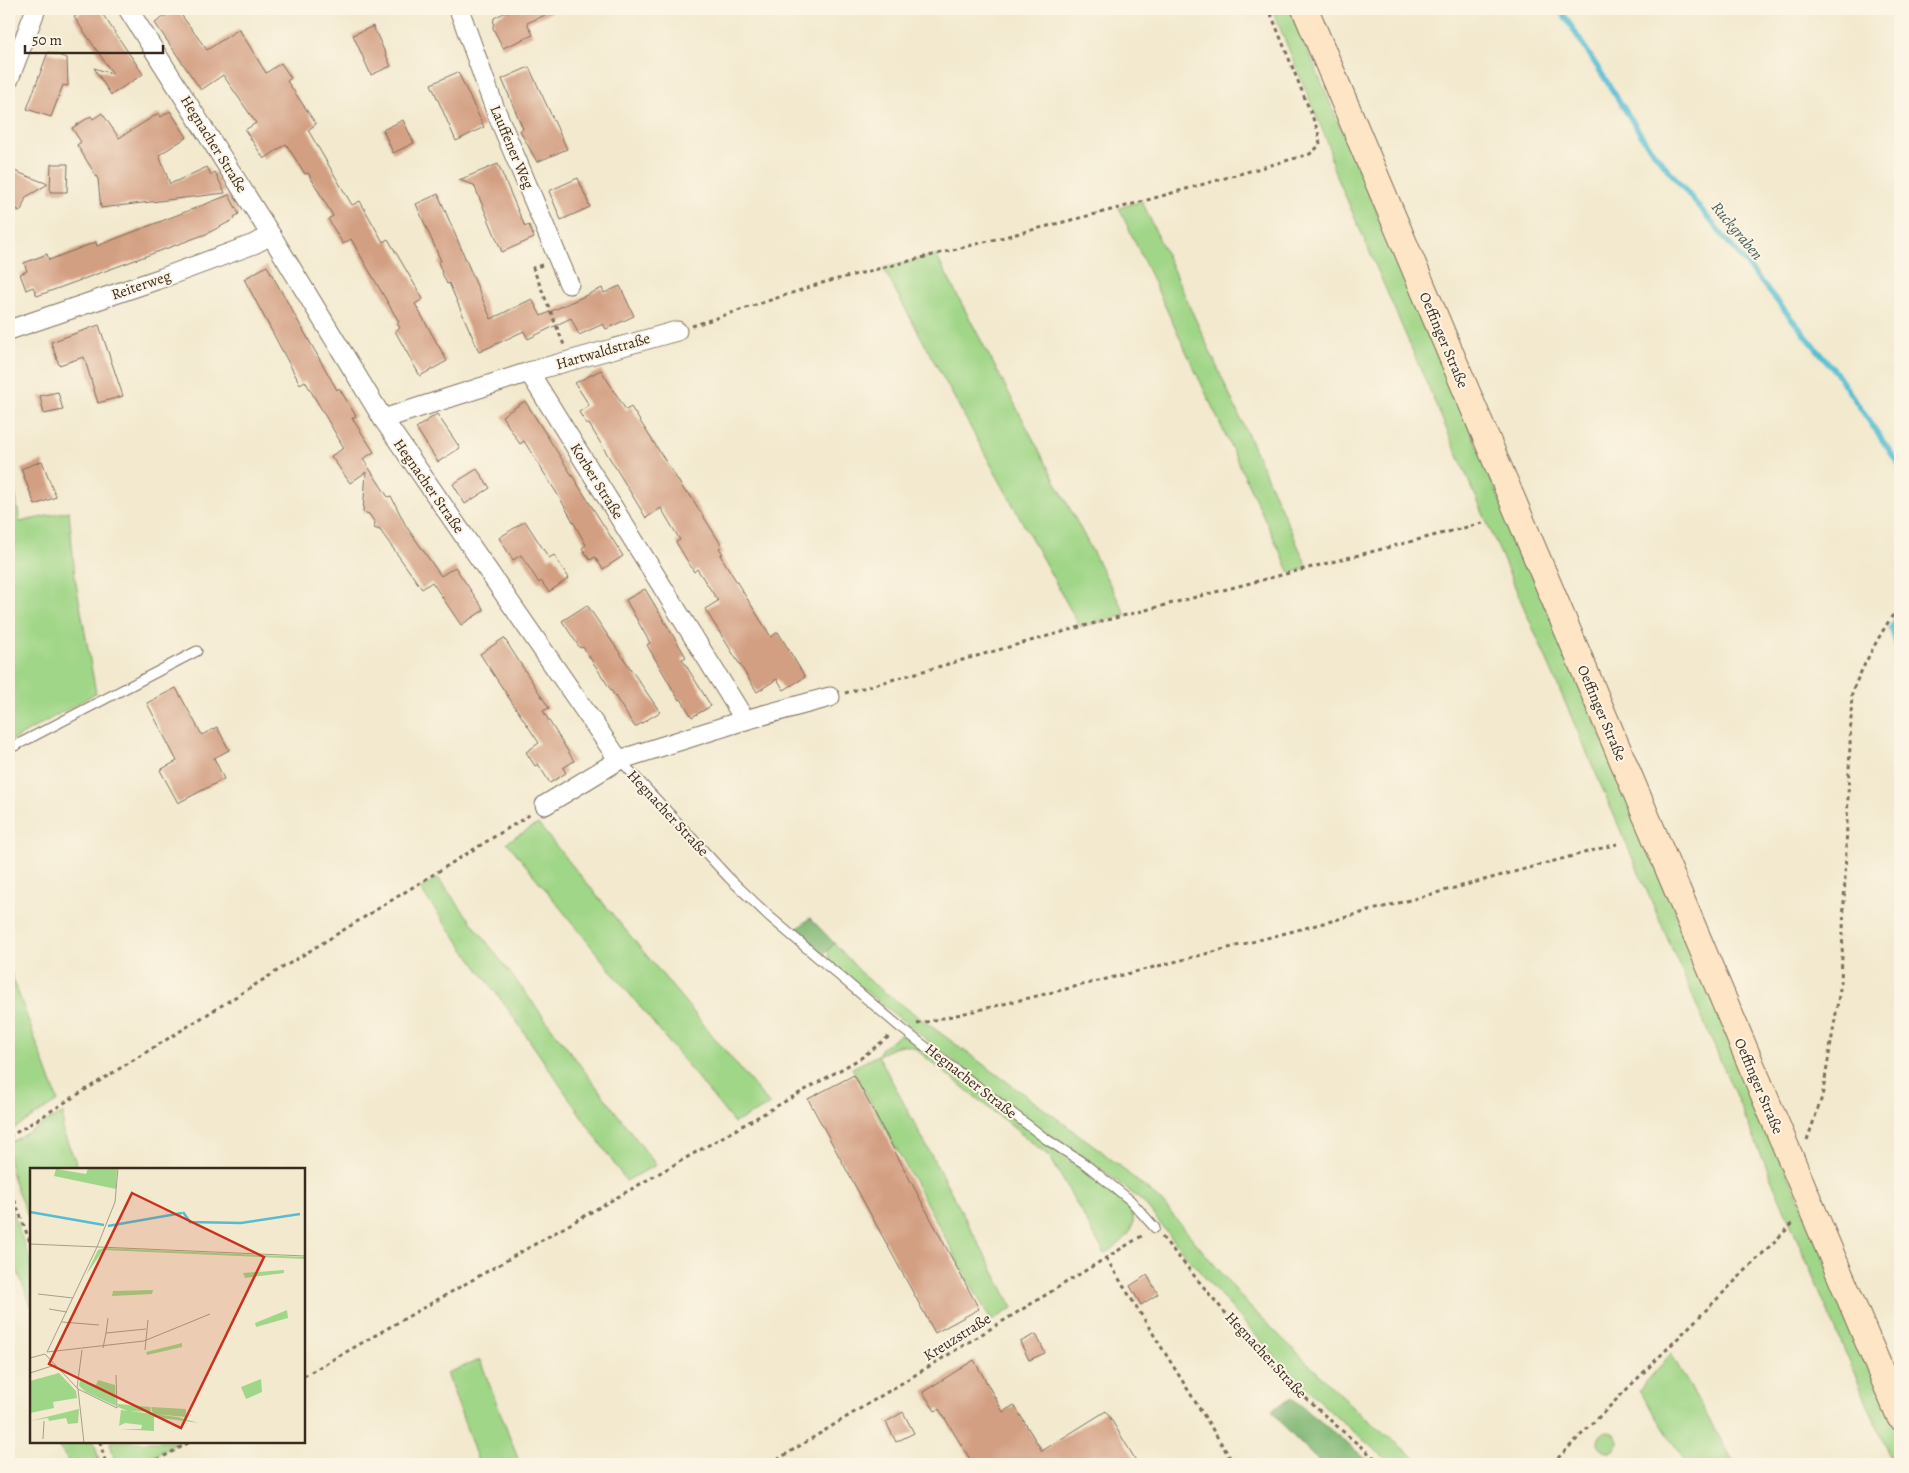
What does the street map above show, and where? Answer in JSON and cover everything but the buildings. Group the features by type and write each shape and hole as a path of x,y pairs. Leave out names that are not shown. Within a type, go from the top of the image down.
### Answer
{"main road":[{"name":"Oeffinger Straße","path":"1305,9 1900,1416"}],"street":[{"path":"9,78 13,52 36,9"},
{"name":"Hegnacher Straße","path":"128,9 271,235 383,420 619,760"},
{"name":"Lauffener Weg","path":"459,9 495,109 569,284"},
{"name":"Reiterweg","path":"9,330 162,278 254,244 271,235"},
{"name":"Hartwaldstraße","path":"530,372 677,331"},
{"path":"383,420 530,372"},
{"name":"Korber Straße","path":"530,372 745,720"},
{"path":"544,805 619,760 745,720 830,697"}],"lane":[{"path":"9,750 197,650"},
{"name":"Hegnacher Straße","path":"619,760 729,878 763,911 902,1028 1046,1139 1084,1164 1130,1200 1155,1228"}],"path":[{"path":"677,331 822,283 1119,208 1310,154 1320,145 1318,131 1268,9"},
{"path":"559,258 534,268 570,361"},
{"path":"830,697 1080,627 1483,523"},
{"path":"1796,1173 1822,1097 1841,983 1852,691 1867,658 1886,624 1900,605"},
{"path":"9,1137 544,805"},
{"path":"305,1375 861,1058 902,1028 1108,980 1617,844"},
{"path":"9,1185 30,1242"},
{"path":"1552,1464 1810,1206"},
{"name":"Kreuzstraße","path":"770,1464 1155,1228"},
{"name":"Hegnacher Straße","path":"1155,1228 1236,1325 1290,1382 1344,1433 1382,1464"},
{"path":"1106,1258 1234,1464"},
{"path":"100,1443 106,1464"},
{"path":"150,1464 188,1443"}],"green space":[{"path":"1272,9 1290,9 1900,1435 1900,1464 1893,1464 1748,1124 1332,165 1329,146"},
{"path":"1142,201 1308,568 1290,573 1119,208"},
{"path":"936,255 1126,615 1080,627 883,268"},
{"path":"9,458 20,522 69,511 75,578 96,693 9,742"},
{"path":"538,824 770,1105 734,1123 507,842"},
{"path":"438,878 656,1165 626,1181 510,1012 420,889"},
{"path":"810,918 834,943 828,951 820,955 793,932"},
{"path":"834,943 868,980 1100,1150 1161,1201 1248,1305 1357,1411 1422,1464 1392,1464 1334,1415 1274,1356 1186,1256 1143,1202 1095,1164 1029,1121 830,963 828,951"},
{"path":"9,968 58,1101 9,1132"},
{"path":"900,1035 914,1041 1122,1202 1133,1216 1133,1223 1128,1235 1105,1254 1050,1157 913,1047 900,1045 878,1055 881,1049"},
{"path":"878,1055 1013,1308 991,1321 852,1068"},
{"path":"63,1113 63,1132 79,1168 30,1168 30,1222 11,1172 9,1151 11,1142"},
{"path":"9,1203 30,1260 30,1303 9,1248"},
{"path":"1671,1354 1735,1464 1687,1464 1639,1390"},
{"path":"480,1360 520,1464 479,1464 447,1373"},
{"path":"1292,1398 1372,1464 1321,1464 1287,1430 1272,1410"},
{"path":"1608,1432 1615,1435 1618,1442 1615,1449 1608,1452 1601,1449 1598,1442 1601,1435"},
{"path":"56,1443 94,1443 100,1464 71,1464"},
{"path":"110,1443 178,1443 140,1464 115,1464"}],"waterway":[{"name":"Ruckgraben","path":"1560,9 1647,144 1835,371 1900,466"},
{"name":"Ruckgraben","path":"1900,616 1891,628 1900,656"}]}
